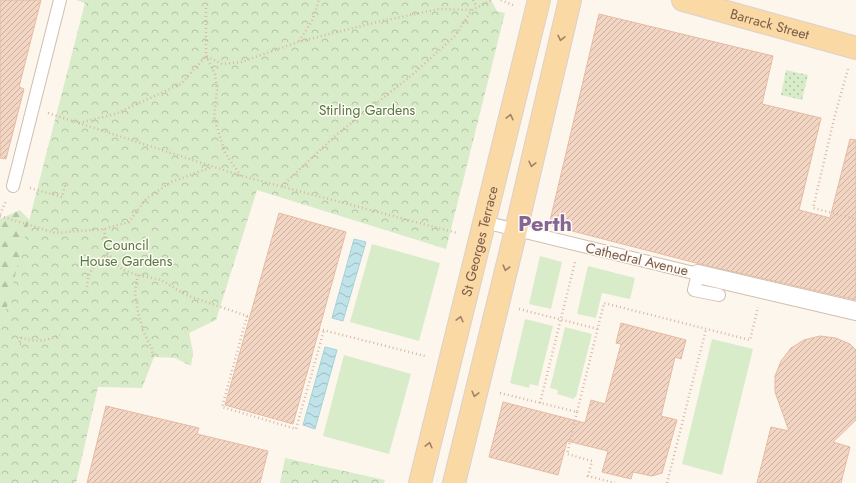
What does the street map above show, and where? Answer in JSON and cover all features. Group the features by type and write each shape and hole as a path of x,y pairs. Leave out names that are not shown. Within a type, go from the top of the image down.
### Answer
{"main road":[{"name":"St Georges Terrace","path":"420,483 539,0"},
{"path":"454,483 516,230 570,0"},
{"name":"Barrack Street","path":"683,0 856,48"}],"street":[{"path":"698,274 856,311"}],"lane":[{"path":"13,184 60,0"},
{"name":"Cathedral Avenue","path":"484,222 698,274"},
{"path":"698,274 694,290 719,296"}],"path":[{"path":"298,42 312,21 318,0"},
{"path":"472,0 477,8"},
{"path":"206,56 222,64 241,62 298,42 377,22 439,9 472,10 492,0"},
{"path":"501,0 515,6"},
{"path":"206,8 206,56 215,74 217,90 214,118 225,153 242,176"},
{"path":"281,186 336,135 411,76 455,36 472,10"},
{"path":"79,123 116,114 181,84 206,56"},
{"path":"848,69 835,115 813,208 856,219"},
{"path":"32,108 242,176 457,233"},
{"path":"0,216 55,233 104,229 129,222 146,199 171,182 212,167"},
{"path":"13,184 62,197 65,186 62,186"},
{"path":"104,229 108,252 123,270 161,280 186,295 249,316 222,407 296,428 324,330"},
{"path":"540,403 579,245"},
{"path":"87,287 90,271 108,252"},
{"path":"138,275 135,292 138,312 144,333 152,348 154,357"},
{"path":"615,483 588,476 592,461 567,454 604,303 750,340 762,289"},
{"path":"519,309 598,329"},
{"path":"319,329 425,356"},
{"path":"667,483 706,329"},
{"path":"21,344 19,344 21,338 37,341 50,339 60,335"},
{"path":"500,393 577,412"}],"green space":[{"path":"76,0 491,0 497,11 505,13 446,249 257,190 216,320 189,333 193,352 191,366 175,358 154,357 142,388 98,387 76,483 0,483 0,334 85,3"},
{"path":"786,70 808,75 802,100 781,95"},
{"path":"20,210 36,227 0,366 0,219"},
{"path":"372,244 440,263 419,341 350,322"},
{"path":"540,256 562,262 551,309 529,304"},
{"path":"588,266 635,278 630,299 602,293 596,318 577,314"},
{"path":"525,319 553,326 538,386 530,384 529,388 510,383"},
{"path":"565,327 592,334 576,397 574,397 574,399 557,394 558,390 550,388"},
{"path":"712,339 753,349 722,475 682,464"},
{"path":"344,355 411,374 389,454 323,436"},
{"path":"285,458 385,480 384,483 280,483"}],"water":[{"path":"354,239 366,242 343,321 332,318"},
{"path":"325,347 337,350 315,429 303,425"}],"building":[{"path":"0,0 41,0 19,87 24,89 6,159 0,158"},
{"path":"599,14 773,56 762,104 821,118 799,210 830,218 850,139 856,140 856,300 700,264 549,225"},
{"path":"279,213 346,232 293,424 225,405"},
{"path":"621,323 686,340 681,359 675,357 661,416 677,420 662,473 652,476 633,472 631,479 602,472 608,451 567,441 558,475 489,457 503,402 585,423 591,400 605,404 621,344 616,343"},
{"path":"820,336 836,338 850,344 856,350 856,420 833,442 850,447 841,483 757,483 771,427 789,431 775,392 775,376 781,361 791,348 804,340"},
{"path":"106,406 199,428 197,434 268,451 260,483 87,483"}],"district":[{"name":"Perth","path":"545,223"}],"park label":[{"name":"Stirling Gardens","path":"367,110"},
{"name":"Council House Gardens","path":"126,254"}]}
